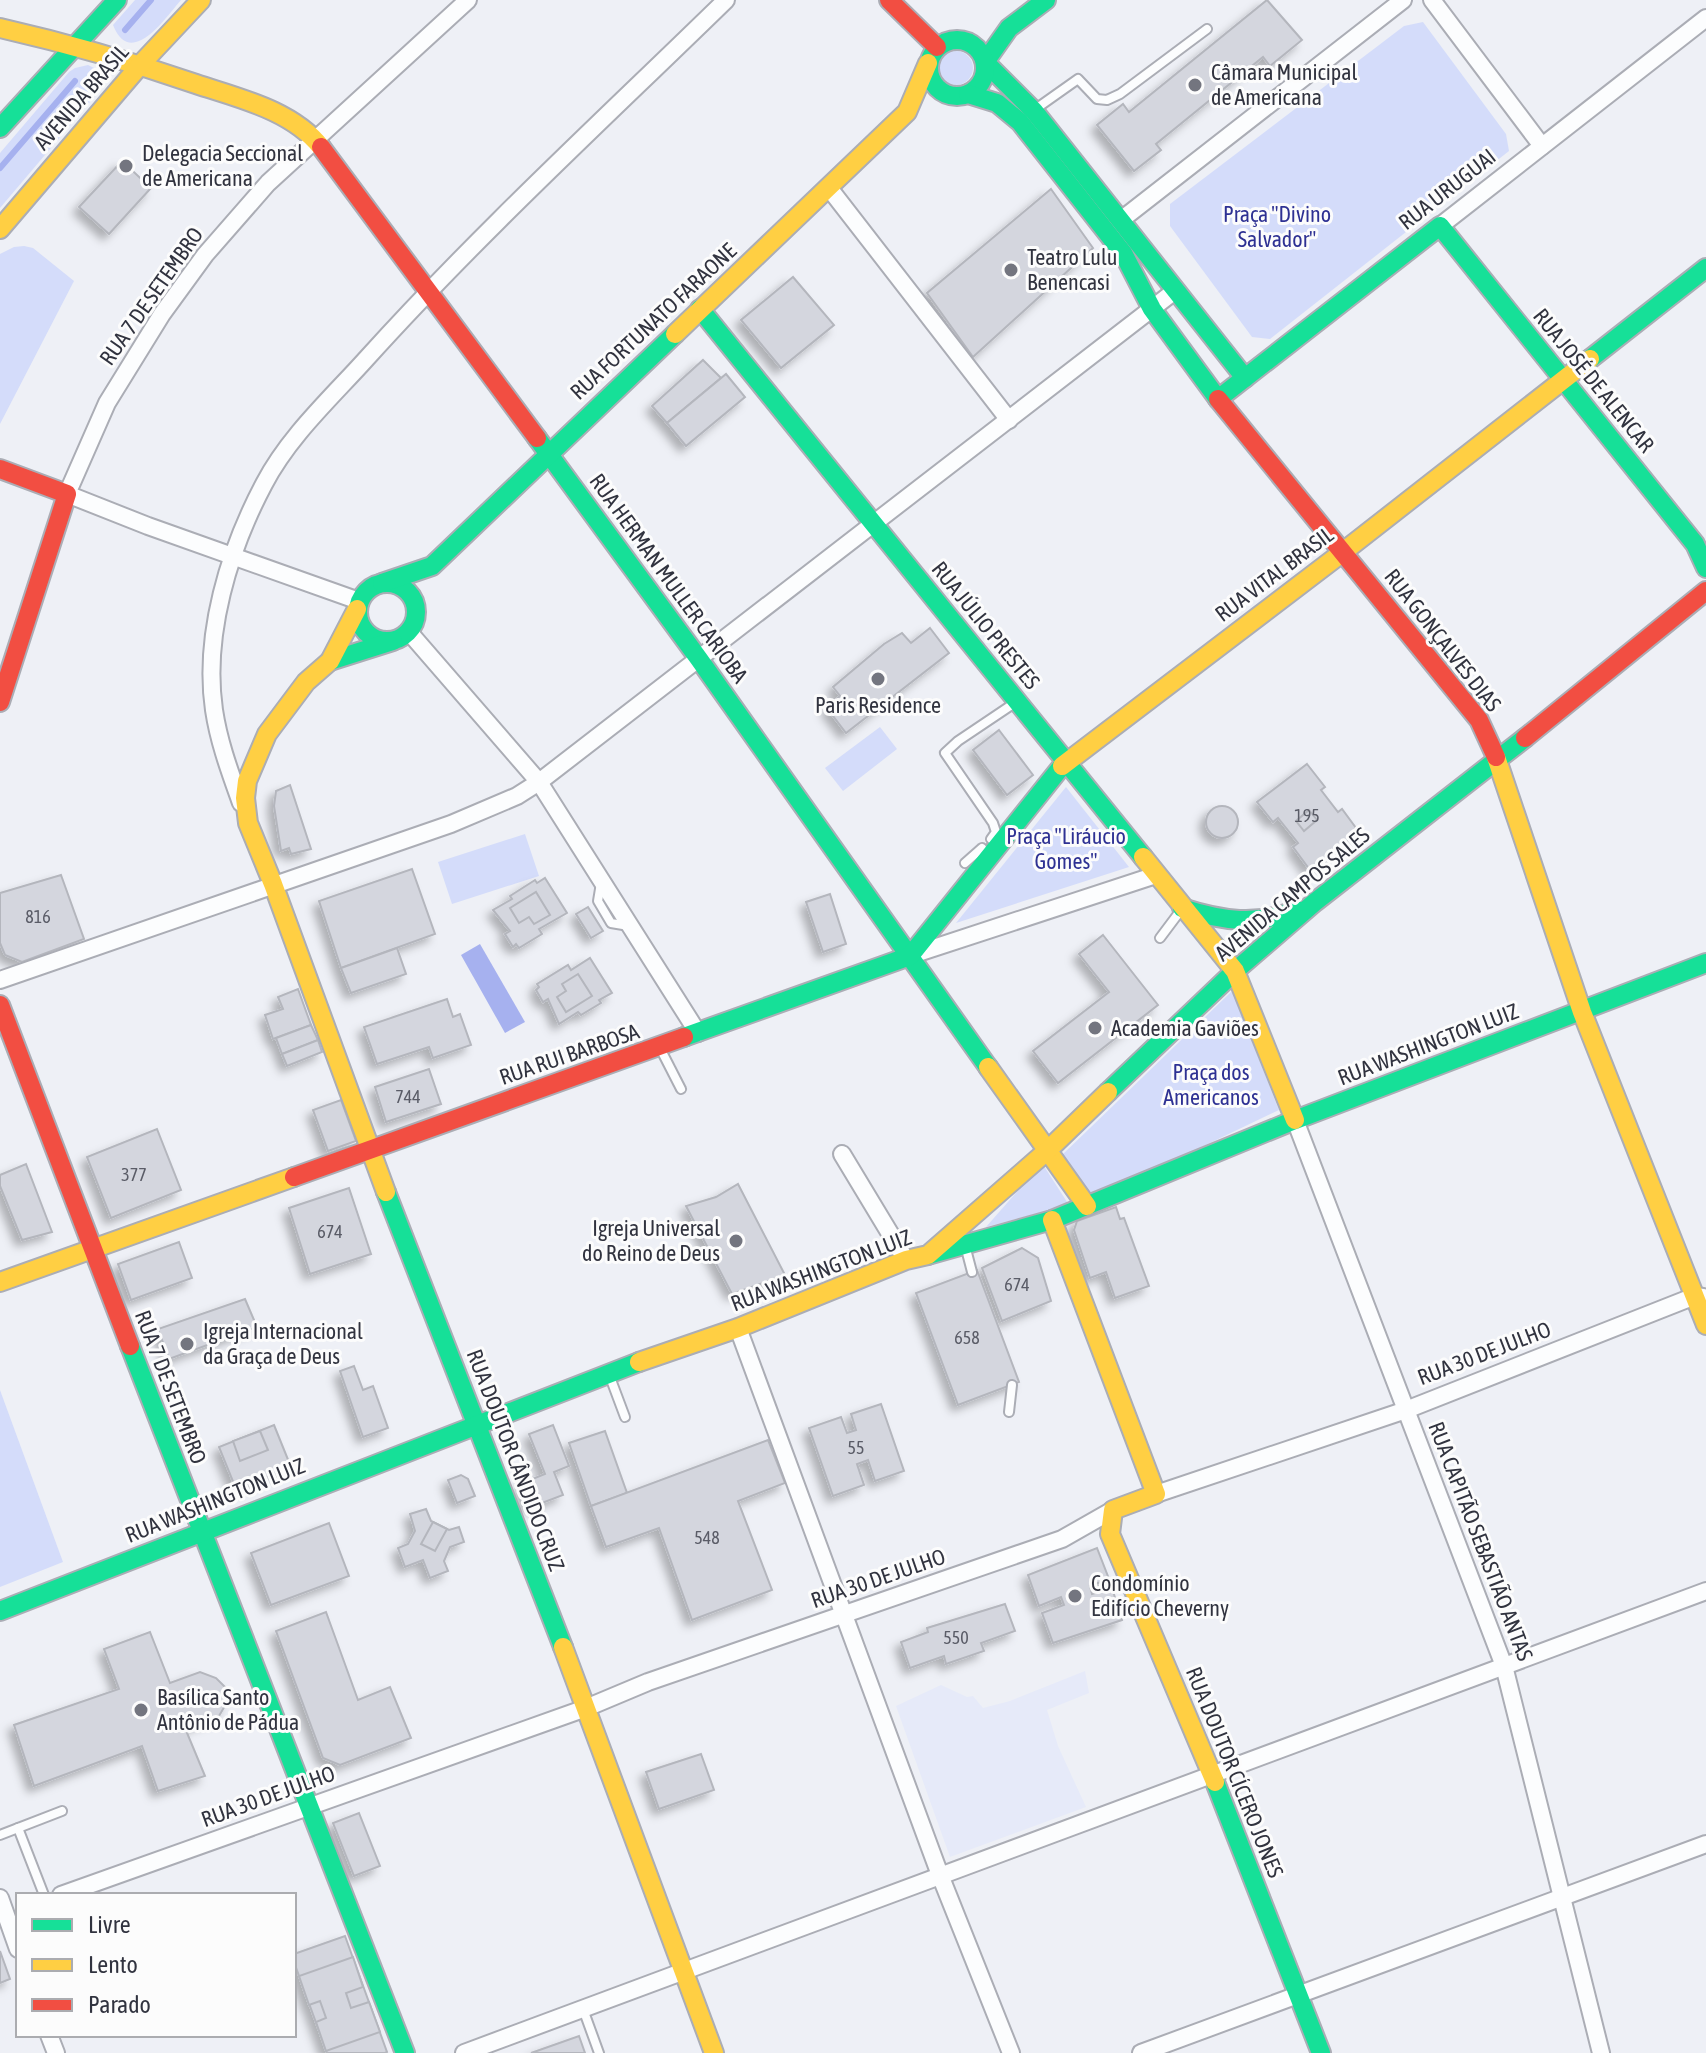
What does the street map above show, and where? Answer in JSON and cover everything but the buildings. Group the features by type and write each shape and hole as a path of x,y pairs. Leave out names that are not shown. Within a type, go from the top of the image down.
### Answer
{"main road":[{"name":"AVENIDA BRASIL","path":"0,229 141,64 201,0"},
{"path":"889,0 932,55"},
{"path":"1009,28 944,42 932,55 930,80 935,88 942,93 964,95 981,84 985,62 1009,28 1046,0"},
{"name":"AVENIDA BRASIL","path":"0,128 115,2"},
{"name":"RUA HERMAN MULLER CARIOBA","path":"0,28 141,64 261,106 297,124 315,140 429,290 699,659 1087,1206"},
{"path":"959,40 978,49 985,62 1034,111 1245,378"},
{"name":"RUA FORTUNATO FARAONE","path":"432,566 907,112 932,55"},
{"name":"RUA FORTUNATO FARAONE","path":"907,112 964,95"},
{"name":"RUA GONÇALVES DIAS","path":"964,95 996,101 1009,109 1123,253 1152,309 1218,399 1479,720 1497,760 1582,1012 1700,1297 1706,1325"},
{"name":"RUA URUGUAI","path":"1218,399 1440,226"},
{"name":"RUA JOSÉ DE ALENCAR","path":"1440,226 1695,544 1706,568"},
{"name":"RUA VITAL BRASIL","path":"910,956 1065,762 1343,552 1706,268"},
{"name":"RUA JÚLIO PRESTES","path":"700,309 1235,971"},
{"path":"0,469 67,494"},
{"name":"RUA 7 DE SETEMBRO","path":"0,702 67,494"},
{"path":"248,823 245,798 247,781 267,734 296,694 330,661 358,605 372,587 432,566"},
{"path":"405,632 432,566"},
{"path":"330,661 405,632 416,607 407,591 391,583 382,583"},
{"name":"AVENIDA CAMPOS SALES","path":"928,1255 1048,1150 1235,971 1315,902 1706,591"},
{"path":"358,605 361,627 375,639 405,632"},
{"name":"RUA DOUTOR CÂNDIDO CRUZ","path":"248,823 369,1149 586,1708 714,2053"},
{"path":"1182,908 1227,921 1255,922 1280,917 1315,902"},
{"name":"RUA RUI BARBOSA","path":"0,1282 910,956"},
{"name":"RUA WASHINGTON LUIZ","path":"0,1611 476,1423 608,1372 738,1328 906,1260 1052,1220 1295,1120 1706,963"},
{"name":"RUA CAPITÃO SEBASTIÃO ANTAS","path":"1235,971 1295,1120"},
{"name":"RUA 7 DE SETEMBRO","path":"0,1005 200,1531 405,2053"},
{"path":"1052,1220 1156,1494"},
{"name":"RUA 30 DE JULHO","path":"1113,1510 1156,1494"},
{"name":"RUA DOUTOR CÍCERO JONES","path":"1113,1510 1110,1534 1212,1777 1321,2053"}],"street":[{"name":"RUA 7 DE SETEMBRO","path":"67,494 107,403 162,314 235,219 268,183 468,0"},
{"path":"248,823 221,748 211,680 218,608 234,556 265,482 294,440 429,290 726,0"},
{"path":"1121,220 1403,0"},
{"path":"1432,0 1542,146"},
{"name":"RUA URUGUAI","path":"1440,226 1706,18"},
{"path":"829,188 1009,420"},
{"path":"0,980 451,824 517,796 874,526 1176,290"},
{"path":"67,494 358,605"},
{"path":"405,632 539,782 698,1033"},
{"name":"RUA RUI BARBOSA","path":"910,956 1156,875"},
{"name":"RUA CAPITÃO SEBASTIÃO ANTAS","path":"1295,1120 1504,1666 1601,2053"},
{"path":"842,1154 906,1260"},
{"name":"RUA 30 DE JULHO","path":"1156,1494 1406,1410 1700,1297"},
{"path":"738,1328 940,1875 1011,2053"},
{"name":"RUA 30 DE JULHO","path":"67,1893 586,1708 648,1682 1062,1539 1113,1510"},
{"path":"464,2053 1706,1591"},
{"path":"1141,2053 1706,1844"},
{"path":"0,1898 16,1942"}],"lane":[{"path":"1034,111 1078,79 1097,99 1107,100 1120,94 1207,29"},
{"path":"965,863 996,832 945,753 1017,702"},
{"path":"1160,938 1182,908"},
{"path":"659,1047 681,1089"},
{"path":"965,1244 972,1272"},
{"path":"608,1372 625,1417"},
{"path":"1009,1412 1012,1385"},
{"path":"0,1835 62,1811"},
{"path":"18,1828 43,1893"},
{"path":"583,2009 599,2053"}],"shaded area":[{"path":"1085,1671 1089,1693 1047,1710 1058,1746 1086,1807 950,1857 896,1706 941,1685 967,1697 973,1696 983,1708 1010,1701"}],"green space":[{"path":"135,0 181,0 148,36 129,42 120,38 113,25"},
{"name":"Praça \"Divino Salvador\"","path":"1423,22 1506,134 1509,151 1270,339 1252,337 1170,226 1170,204 1404,26"},
{"path":"956,51 968,56 973,68 968,80 956,85 944,80 939,68 944,56"},
{"path":"88,65 100,71 106,83 0,208 0,153 69,72"},
{"path":"24,246 33,248 74,281 0,424 0,254"},
{"path":"880,727 897,749 843,791 825,768"},
{"name":"Praça \"Liráucio Gomes\"","path":"1066,787 1129,867 956,923"},
{"path":"525,834 539,876 452,904 438,862"},
{"name":"Praça dos Americanos","path":"1232,991 1279,1110 1091,1200 1062,1155"},
{"path":"1042,1163 1069,1205 986,1227"},
{"path":"0,1390 63,1562 0,1587"}],"water":[{"path":"480,944 525,1022 505,1033 461,955"}],"waterway":[{"path":"125,30 151,0"},
{"path":"0,168 75,81"}],"traffic: fast":[{"path":"0,128 117,0"},
{"path":"1046,0 1009,28 985,62 1034,111 1245,378"},
{"path":"957,40 977,48 985,68 977,88 957,96 937,88 929,68 937,48 957,40"},
{"path":"968,94 997,103 1020,122 1123,253 1152,309 1218,399"},
{"path":"1218,399 1440,226 1695,544 1706,568"},
{"path":"1590,359 1706,268"},
{"path":"700,309 1143,857"},
{"path":"382,583 432,566 675,334"},
{"path":"537,438 699,659 988,1067"},
{"path":"387,583 408,591 416,612 408,633 387,641 366,633 358,612 366,591 387,583"},
{"path":"330,661 393,641"},
{"path":"1108,1092 1235,971 1315,902 1525,738"},
{"path":"684,1037 910,956 1062,766"},
{"path":"1182,908 1240,920 1268,918 1297,910"},
{"path":"928,1255 1052,1220 1295,1120 1706,963"},
{"path":"386,1192 563,1647"},
{"path":"130,1346 405,2053"},
{"path":"0,1611 639,1362"},
{"path":"1215,1782 1321,2053"}],"traffic: slow":[{"path":"0,229 141,64 201,0"},
{"path":"0,28 123,61 246,100 280,114 309,134 321,147"},
{"path":"675,334 907,112 928,63"},
{"path":"1062,766 1590,359"},
{"path":"357,609 330,661 306,682 267,734 247,781 245,798 248,823 386,1192"},
{"path":"1496,757 1582,1012 1706,1325"},
{"path":"1143,857 1235,971 1295,1120"},
{"path":"988,1067 1087,1206"},
{"path":"639,1362 738,1328 906,1260 928,1255 1048,1150 1108,1092"},
{"path":"0,1282 294,1177"},
{"path":"1052,1220 1156,1494 1113,1510 1110,1534 1215,1782"},
{"path":"563,1647 714,2053"}],"traffic: jam":[{"path":"889,0 937,47"},
{"path":"321,147 537,438"},
{"path":"1218,399 1479,720 1496,757"},
{"path":"0,469 67,494 0,702"},
{"path":"1525,738 1706,591"},
{"path":"0,1005 130,1346"},
{"path":"294,1177 684,1037"}],"place":[{"name":"Câmara Municipal de Americana","path":"1195,85"},
{"name":"Delegacia Seccional de Americana","path":"126,166"},
{"name":"Teatro Lulu Benencasi","path":"1011,270"},
{"name":"Paris Residence","path":"878,679"},
{"name":"Academia Gaviões","path":"1095,1028"},
{"name":"Igreja Universal do Reino de Deus","path":"736,1241"},
{"name":"Igreja Internacional da Graça de Deus","path":"187,1344"},
{"name":"Condomínio Edifício Cheverny","path":"1075,1596"},
{"name":"Basílica Santo Antônio de Pádua","path":"141,1710"}]}
